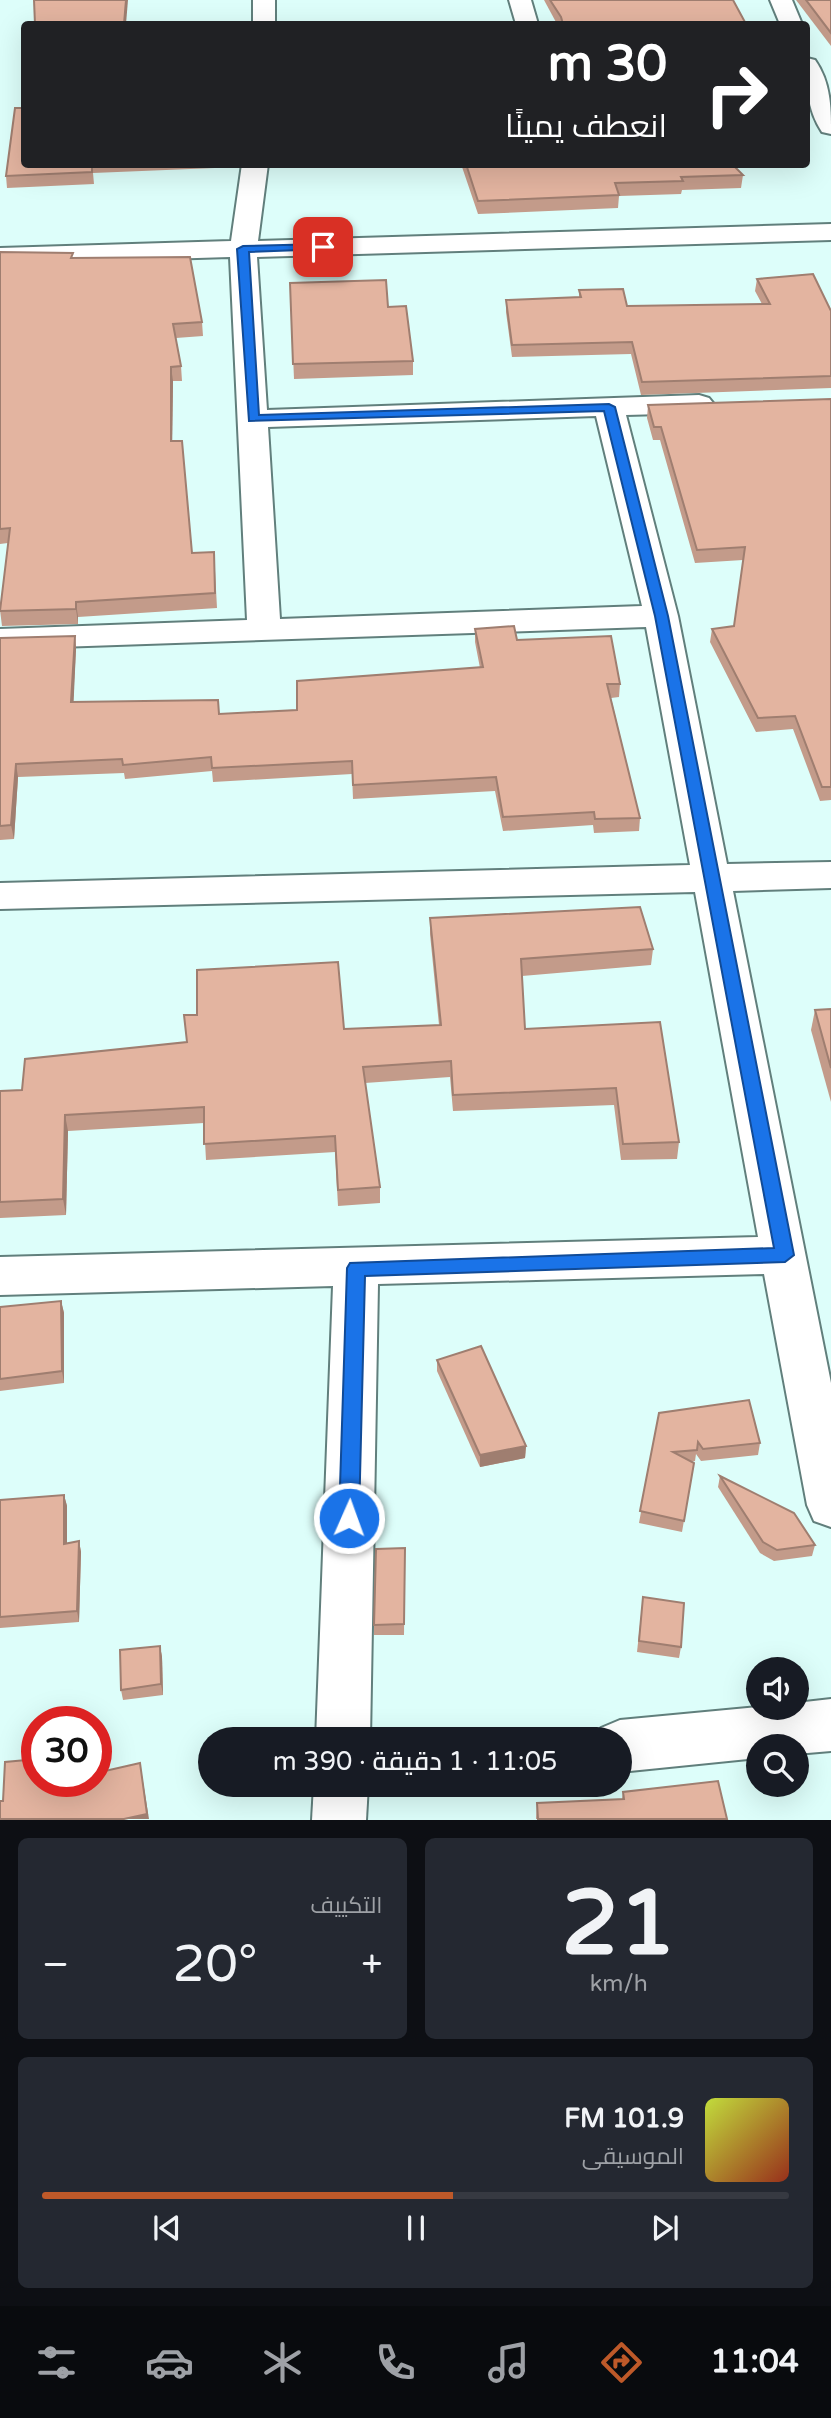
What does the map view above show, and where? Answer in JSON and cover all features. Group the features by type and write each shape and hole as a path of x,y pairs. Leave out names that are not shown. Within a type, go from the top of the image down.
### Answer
{"street":[{"path":"264,0 264,21"},
{"path":"520,0 526,21"},
{"path":"781,0 790,21"},
{"path":"812,90 831,127"},
{"path":"254,168 243,249 264,630"},
{"path":"0,256 831,232"},
{"path":"253,419 734,403"},
{"path":"609,407 662,616 831,1504"},
{"path":"0,639 662,616"},
{"path":"0,896 831,874"},
{"path":"0,1276 785,1255"},
{"path":"343,1727 356,1268"},
{"path":"632,1744 831,1725"},
{"path":"339,1819 340,1797"}],"building":[{"path":"34,0 126,0 124,21 35,21"},
{"path":"550,0 733,0 744,21 562,21"},
{"path":"806,0 831,0 831,33"},
{"path":"15,108 21,108 21,168 92,168 92,172 6,176"},
{"path":"467,168 736,168 743,175 681,177 683,181 615,183 619,195 478,201"},
{"path":"0,252 73,253 71,258 190,257 202,322 173,324 181,366 171,367 171,441 182,441 192,553 214,552 215,593 76,602 76,609 0,611 10,528 0,529"},
{"path":"813,274 831,311 831,376 642,382 632,342 512,345 506,300 581,297 579,290 623,289 627,306 770,304 757,279"},
{"path":"386,280 388,307 406,306 413,361 293,364 290,283"},
{"path":"831,399 831,787 822,787 795,716 758,718 712,629 734,626 745,547 697,550 661,427 654,427 648,405"},
{"path":"514,626 517,640 611,636 620,684 607,684 640,818 595,819 594,812 503,817 496,777 353,785 352,761 212,768 211,757 123,765 122,759 16,764 11,825 0,826 0,638 75,636 71,702 218,700 219,714 297,710 297,681 483,667 475,629"},
{"path":"640,907 653,949 521,959 525,1029 660,1022 679,1142 623,1144 616,1088 453,1095 451,1061 363,1067 380,1187 338,1190 335,1136 204,1144 204,1107 65,1115 63,1199 0,1202 0,1091 22,1090 25,1059 187,1042 184,1015 197,1015 197,970 338,962 344,1029 441,1025 430,918"},
{"path":"831,1009 831,1068 815,1010"},
{"path":"61,1301 62,1371 0,1379 0,1307"},
{"path":"481,1346 526,1446 480,1455 437,1360"},
{"path":"749,1400 760,1443 703,1449 698,1442 697,1450 673,1452 694,1463 684,1521 640,1511 659,1413"},
{"path":"720,1476 794,1513 815,1545 777,1550 763,1542"},
{"path":"64,1495 64,1544 79,1541 77,1611 0,1617 0,1500"},
{"path":"405,1548 404,1624 374,1625 376,1549"},
{"path":"643,1597 684,1603 681,1647 639,1641"},
{"path":"160,1646 161,1684 121,1690 120,1650"},
{"path":"21,1760 21,1797 112,1797 112,1769 140,1763 147,1814 124,1819 0,1819 5,1762"},
{"path":"718,1781 727,1819 538,1819 537,1803 624,1799 632,1797 632,1791"}],"route":[{"path":"323,247 243,249 253,419 609,407 662,616 710,879 785,1255 356,1268 349,1518"}]}
